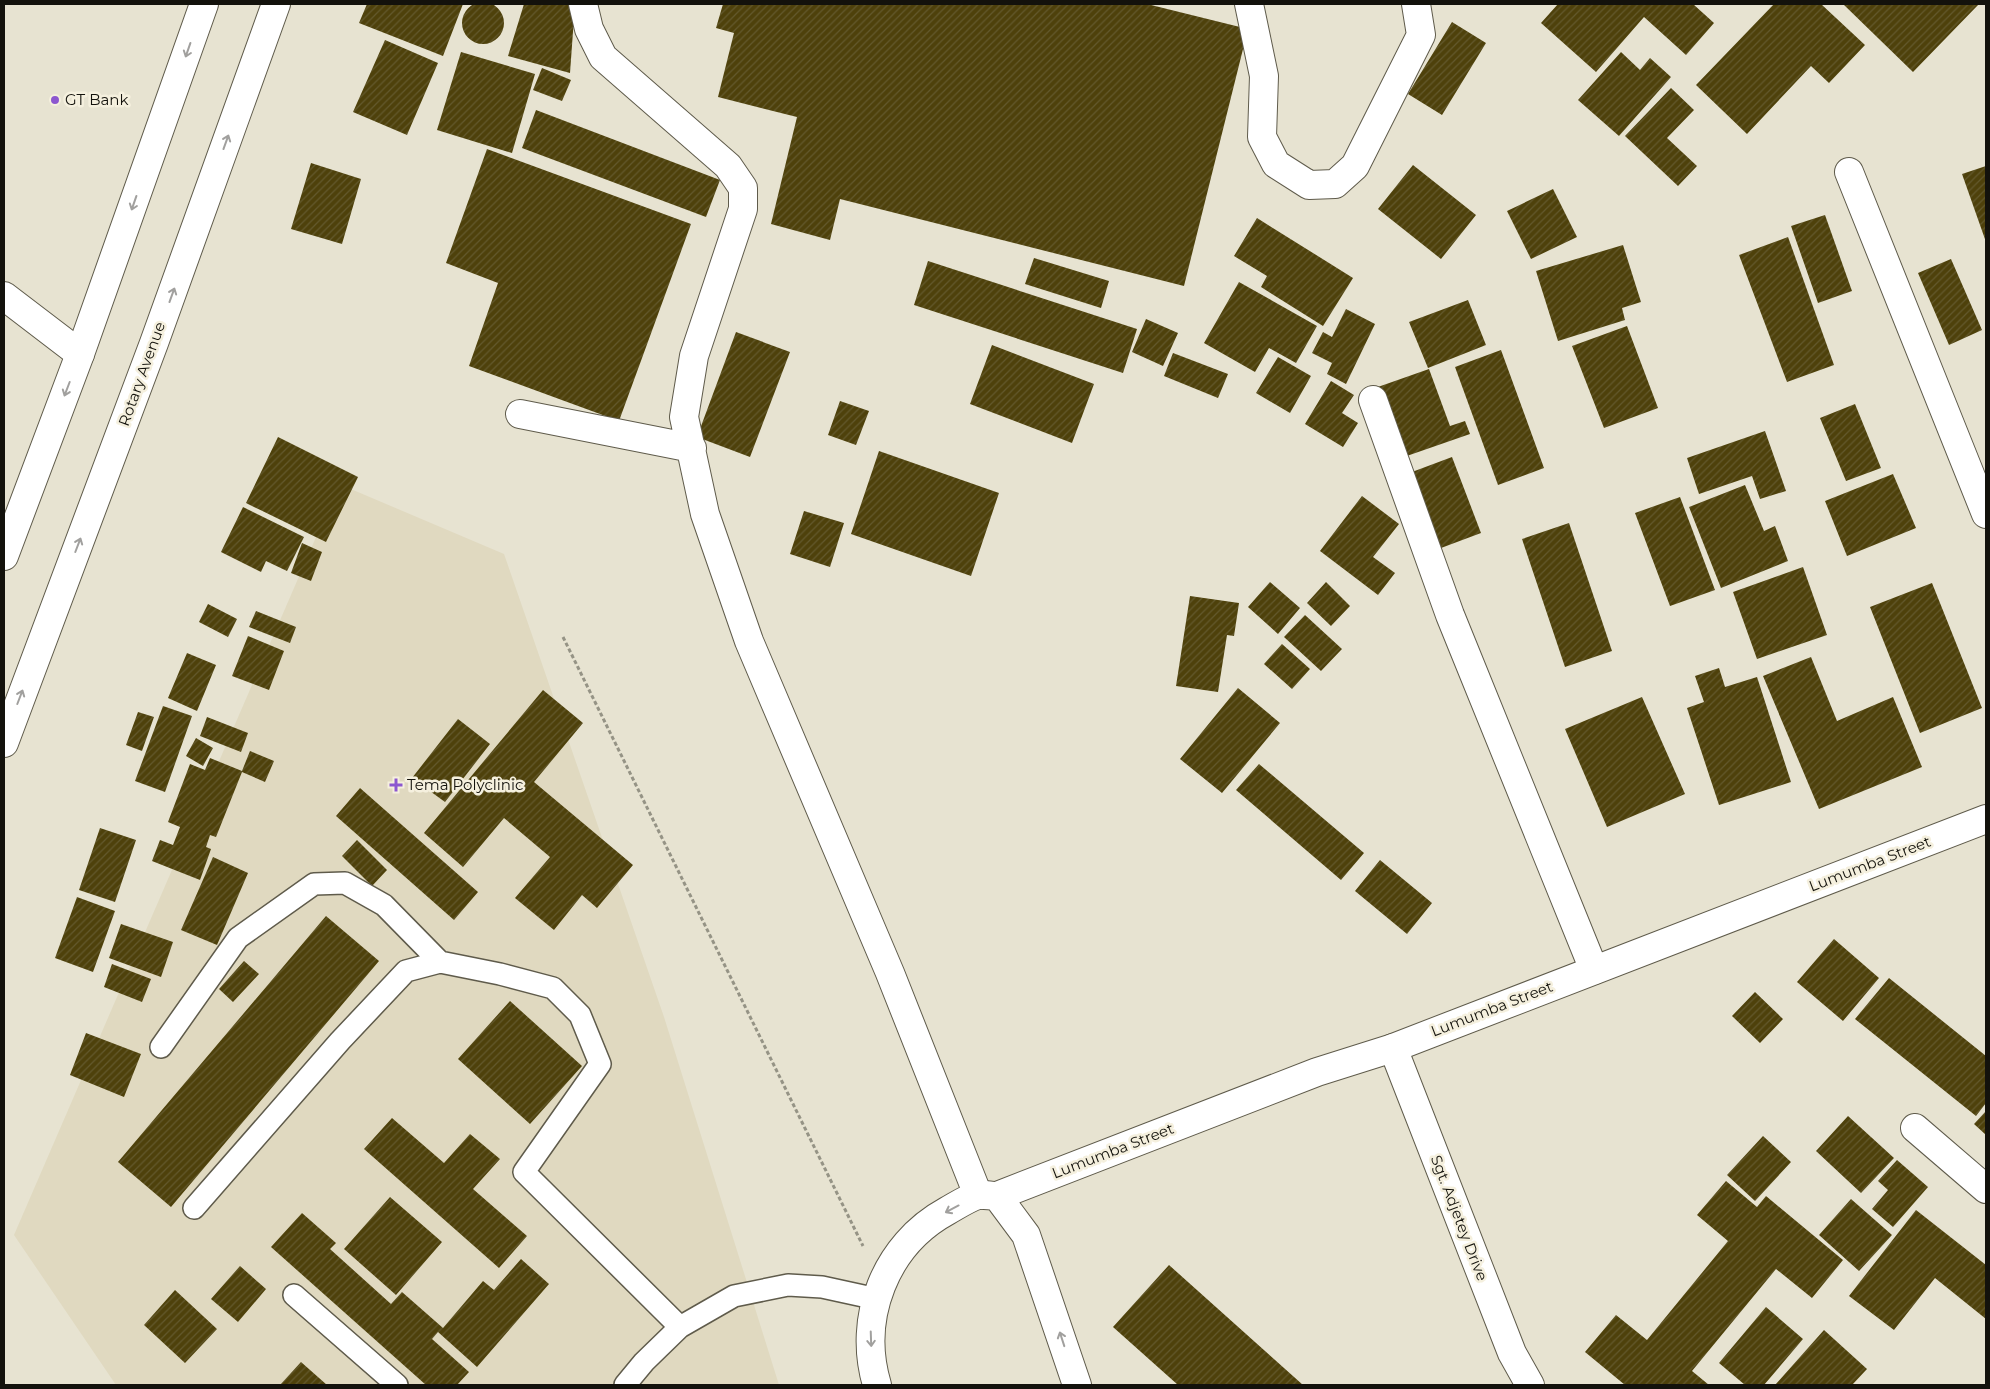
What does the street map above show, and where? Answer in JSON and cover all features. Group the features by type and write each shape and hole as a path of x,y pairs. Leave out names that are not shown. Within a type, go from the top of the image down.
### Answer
{"street":[{"path":"4,556 80,354 204,4"},
{"name":"Rotary Avenue","path":"4,743 154,343 276,4"},
{"path":"582,4 589,29 604,57 728,166 743,188 743,209 694,356 684,417 705,514 749,641 890,973 988,1196 1026,1235 1077,1385"},
{"path":"1249,4 1264,76 1262,137 1276,164 1309,185 1335,184 1355,166 1421,35 1416,4"},
{"path":"1849,172 1986,514"},
{"path":"4,296 80,354"},
{"path":"1373,400 1450,615 1594,970"},
{"path":"520,414 692,448"},
{"name":"Lumumba Street","path":"877,1385 872,1368 870,1325 879,1291 898,1252 928,1222 988,1196 1317,1072 1393,1048 1986,819"},
{"name":"Sgt. Adjetey Drive","path":"1393,1048 1512,1353 1530,1385"},
{"path":"1914,1128 1986,1189"}],"lane":[{"path":"161,1048 238,938 314,884 345,884 384,905 440,962"},
{"path":"194,1208 340,1041 406,971 440,962 500,974 553,988 580,1015 600,1064 524,1172 680,1328"},
{"path":"625,1385 644,1362 680,1328 734,1296 788,1285 879,1291"},
{"path":"294,1295 397,1385"}],"path":[{"path":"563,637 879,1291"}],"shaded area":[{"name":"Tema Polyclinic","path":"339,484 504,554 664,1017 779,1385 116,1385 14,1235"}],"building":[{"path":"487,2 495,5 501,11 504,23 501,35 495,41 479,44 471,41 465,35 462,19 465,11 471,5"},
{"path":"367,4 463,4 443,56 359,23"},
{"path":"524,4 575,4 570,73 508,56"},
{"path":"723,4 1147,4 1248,29 1184,286 840,199 830,240 771,224 797,117 718,97 734,33 716,28"},
{"path":"1558,4 1693,4 1714,23 1686,55 1644,17 1596,72 1541,23"},
{"path":"1774,4 1821,4 1865,45 1829,83 1811,66 1747,134 1696,85"},
{"path":"1843,4 1979,4 1913,72"},
{"path":"1452,22 1486,43 1442,115 1408,94"},
{"path":"385,40 438,63 407,135 353,112"},
{"path":"461,52 535,74 512,153 437,130"},
{"path":"1621,52 1640,70 1650,58 1671,77 1619,136 1578,100"},
{"path":"542,68 571,80 562,101 533,90"},
{"path":"1671,88 1694,110 1667,138 1697,166 1678,186 1625,136"},
{"path":"536,110 720,180 706,217 522,148"},
{"path":"487,149 691,224 619,421 469,366 498,283 446,263"},
{"path":"311,163 361,179 342,244 291,229"},
{"path":"1413,165 1476,215 1441,259 1378,209"},
{"path":"1986,166 1986,242 1962,174"},
{"path":"1553,189 1577,237 1531,259 1507,211"},
{"path":"1825,215 1852,291 1818,303 1791,226"},
{"path":"1257,218 1353,278 1323,326 1261,287 1267,276 1234,256"},
{"path":"1788,237 1834,365 1787,382 1739,255"},
{"path":"1623,245 1641,302 1622,308 1625,320 1558,341 1536,271"},
{"path":"1034,258 1109,281 1101,308 1025,284"},
{"path":"1951,259 1982,330 1949,345 1918,273"},
{"path":"928,261 1137,329 1123,373 914,305"},
{"path":"1239,282 1317,326 1296,363 1269,348 1255,372 1204,343"},
{"path":"1468,300 1486,345 1428,368 1409,322"},
{"path":"1346,309 1375,324 1346,384 1327,374 1332,363 1312,353 1323,332 1332,337"},
{"path":"1146,319 1178,333 1163,366 1132,352"},
{"path":"1627,326 1658,408 1604,428 1572,346"},
{"path":"736,332 790,352 750,457 697,437"},
{"path":"992,345 1094,384 1072,443 970,404"},
{"path":"1501,350 1544,468 1498,485 1455,367"},
{"path":"1173,353 1228,374 1218,398 1164,376"},
{"path":"1278,357 1311,376 1290,413 1256,393"},
{"path":"1429,369 1450,426 1465,421 1470,434 1401,458 1375,388"},
{"path":"1331,381 1354,395 1342,413 1358,423 1343,447 1305,424"},
{"path":"840,401 869,411 856,445 828,435"},
{"path":"1855,404 1881,468 1846,481 1820,418"},
{"path":"1765,431 1786,491 1760,499 1752,476 1699,494 1687,458"},
{"path":"278,437 358,477 326,542 246,503"},
{"path":"879,451 999,493 971,576 851,534"},
{"path":"1452,457 1481,533 1441,548 1412,472"},
{"path":"1893,474 1916,528 1847,556 1825,501"},
{"path":"1745,485 1764,531 1775,526 1788,561 1721,588 1689,507"},
{"path":"1362,496 1399,524 1373,557 1395,573 1378,595 1320,551"},
{"path":"1680,497 1715,590 1670,606 1635,513"},
{"path":"243,507 304,537 287,571 266,561 261,572 221,552"},
{"path":"804,511 844,523 830,567 790,554"},
{"path":"1569,523 1612,651 1565,667 1522,539"},
{"path":"302,543 322,552 311,581 291,573"},
{"path":"1803,567 1827,635 1757,659 1733,592"},
{"path":"1270,582 1300,608 1278,634 1248,607"},
{"path":"1326,582 1350,606 1331,626 1307,603"},
{"path":"1932,583 1982,708 1920,733 1870,607"},
{"path":"1190,596 1239,603 1234,636 1227,635 1218,692 1176,686"},
{"path":"208,604 237,619 228,637 199,622"},
{"path":"256,611 296,627 290,643 249,627"},
{"path":"1305,615 1342,649 1321,671 1284,637"},
{"path":"248,636 284,651 269,690 232,676"},
{"path":"1282,644 1310,669 1292,689 1264,664"},
{"path":"187,653 216,665 197,711 168,698"},
{"path":"1811,657 1837,721 1893,697 1922,767 1819,809 1763,676"},
{"path":"1719,668 1725,687 1757,677 1791,782 1719,805 1687,708 1704,702 1695,676"},
{"path":"1238,688 1280,723 1222,793 1180,759"},
{"path":"543,690 583,723 534,782 633,865 597,908 582,895 554,930 515,898 550,857 504,818 463,867 424,833"},
{"path":"1642,697 1685,794 1607,827 1565,729"},
{"path":"163,706 192,716 165,792 135,781"},
{"path":"138,712 154,717 142,751 126,745"},
{"path":"207,717 248,733 241,752 200,736"},
{"path":"458,719 490,744 445,802 412,778"},
{"path":"196,738 213,748 203,766 186,756"},
{"path":"250,751 274,761 265,782 242,772 216,837 210,835 206,847 211,849 200,880 152,861 160,840 173,845 180,827 168,822 190,764 205,770 210,758 242,771"},
{"path":"1259,764 1364,853 1341,880 1236,790"},
{"path":"360,788 478,892 454,920 336,816"},
{"path":"100,828 136,840 115,902 79,890"},
{"path":"357,840 387,870 372,886 342,856"},
{"path":"213,857 248,873 217,945 181,930"},
{"path":"1380,860 1432,903 1407,934 1355,891"},
{"path":"77,897 115,911 93,972 55,958"},
{"path":"326,916 379,961 171,1207 118,1162"},
{"path":"121,924 173,942 161,977 109,958"},
{"path":"1834,939 1879,978 1843,1021 1797,982"},
{"path":"244,961 259,974 233,1002 219,989"},
{"path":"112,964 151,979 142,1002 104,987"},
{"path":"1889,978 1986,1056 1986,1103 1976,1116 1855,1019"},
{"path":"1755,992 1783,1019 1760,1043 1732,1016"},
{"path":"510,1001 582,1066 530,1124 458,1059"},
{"path":"86,1033 141,1054 124,1097 70,1075"},
{"path":"1986,1111 1986,1135 1974,1124"},
{"path":"1848,1116 1894,1158 1861,1193 1816,1151"},
{"path":"392,1118 444,1163 470,1134 500,1159 473,1189 527,1236 499,1268 364,1149"},
{"path":"1763,1136 1791,1162 1755,1201 1727,1175"},
{"path":"1897,1160 1928,1187 1893,1227 1872,1209 1888,1190 1878,1181"},
{"path":"1726,1181 1757,1207 1766,1196 1843,1260 1812,1298 1776,1269 1692,1371 1709,1385 1625,1385 1585,1352 1616,1315 1647,1340 1728,1241 1697,1215"},
{"path":"390,1197 442,1242 396,1295 344,1249"},
{"path":"1851,1199 1892,1235 1859,1271 1819,1235"},
{"path":"1916,1210 1986,1265 1986,1319 1935,1278 1894,1330 1849,1296"},
{"path":"302,1213 336,1243 330,1249 391,1304 402,1292 443,1328 483,1281 494,1290 521,1259 549,1284 477,1367 438,1332 432,1339 469,1372 457,1385 426,1385 271,1247"},
{"path":"1169,1265 1303,1385 1178,1385 1113,1327"},
{"path":"240,1266 266,1289 238,1322 211,1299"},
{"path":"175,1290 217,1329 185,1363 144,1325"},
{"path":"1766,1307 1803,1339 1764,1385 1745,1385 1719,1363"},
{"path":"1824,1330 1867,1369 1852,1385 1775,1385"},
{"path":"301,1362 327,1385 280,1385"}],"place":[{"name":"GT Bank","path":"55,100"},
{"name":"Tema Polyclinic","path":"396,785"}]}
